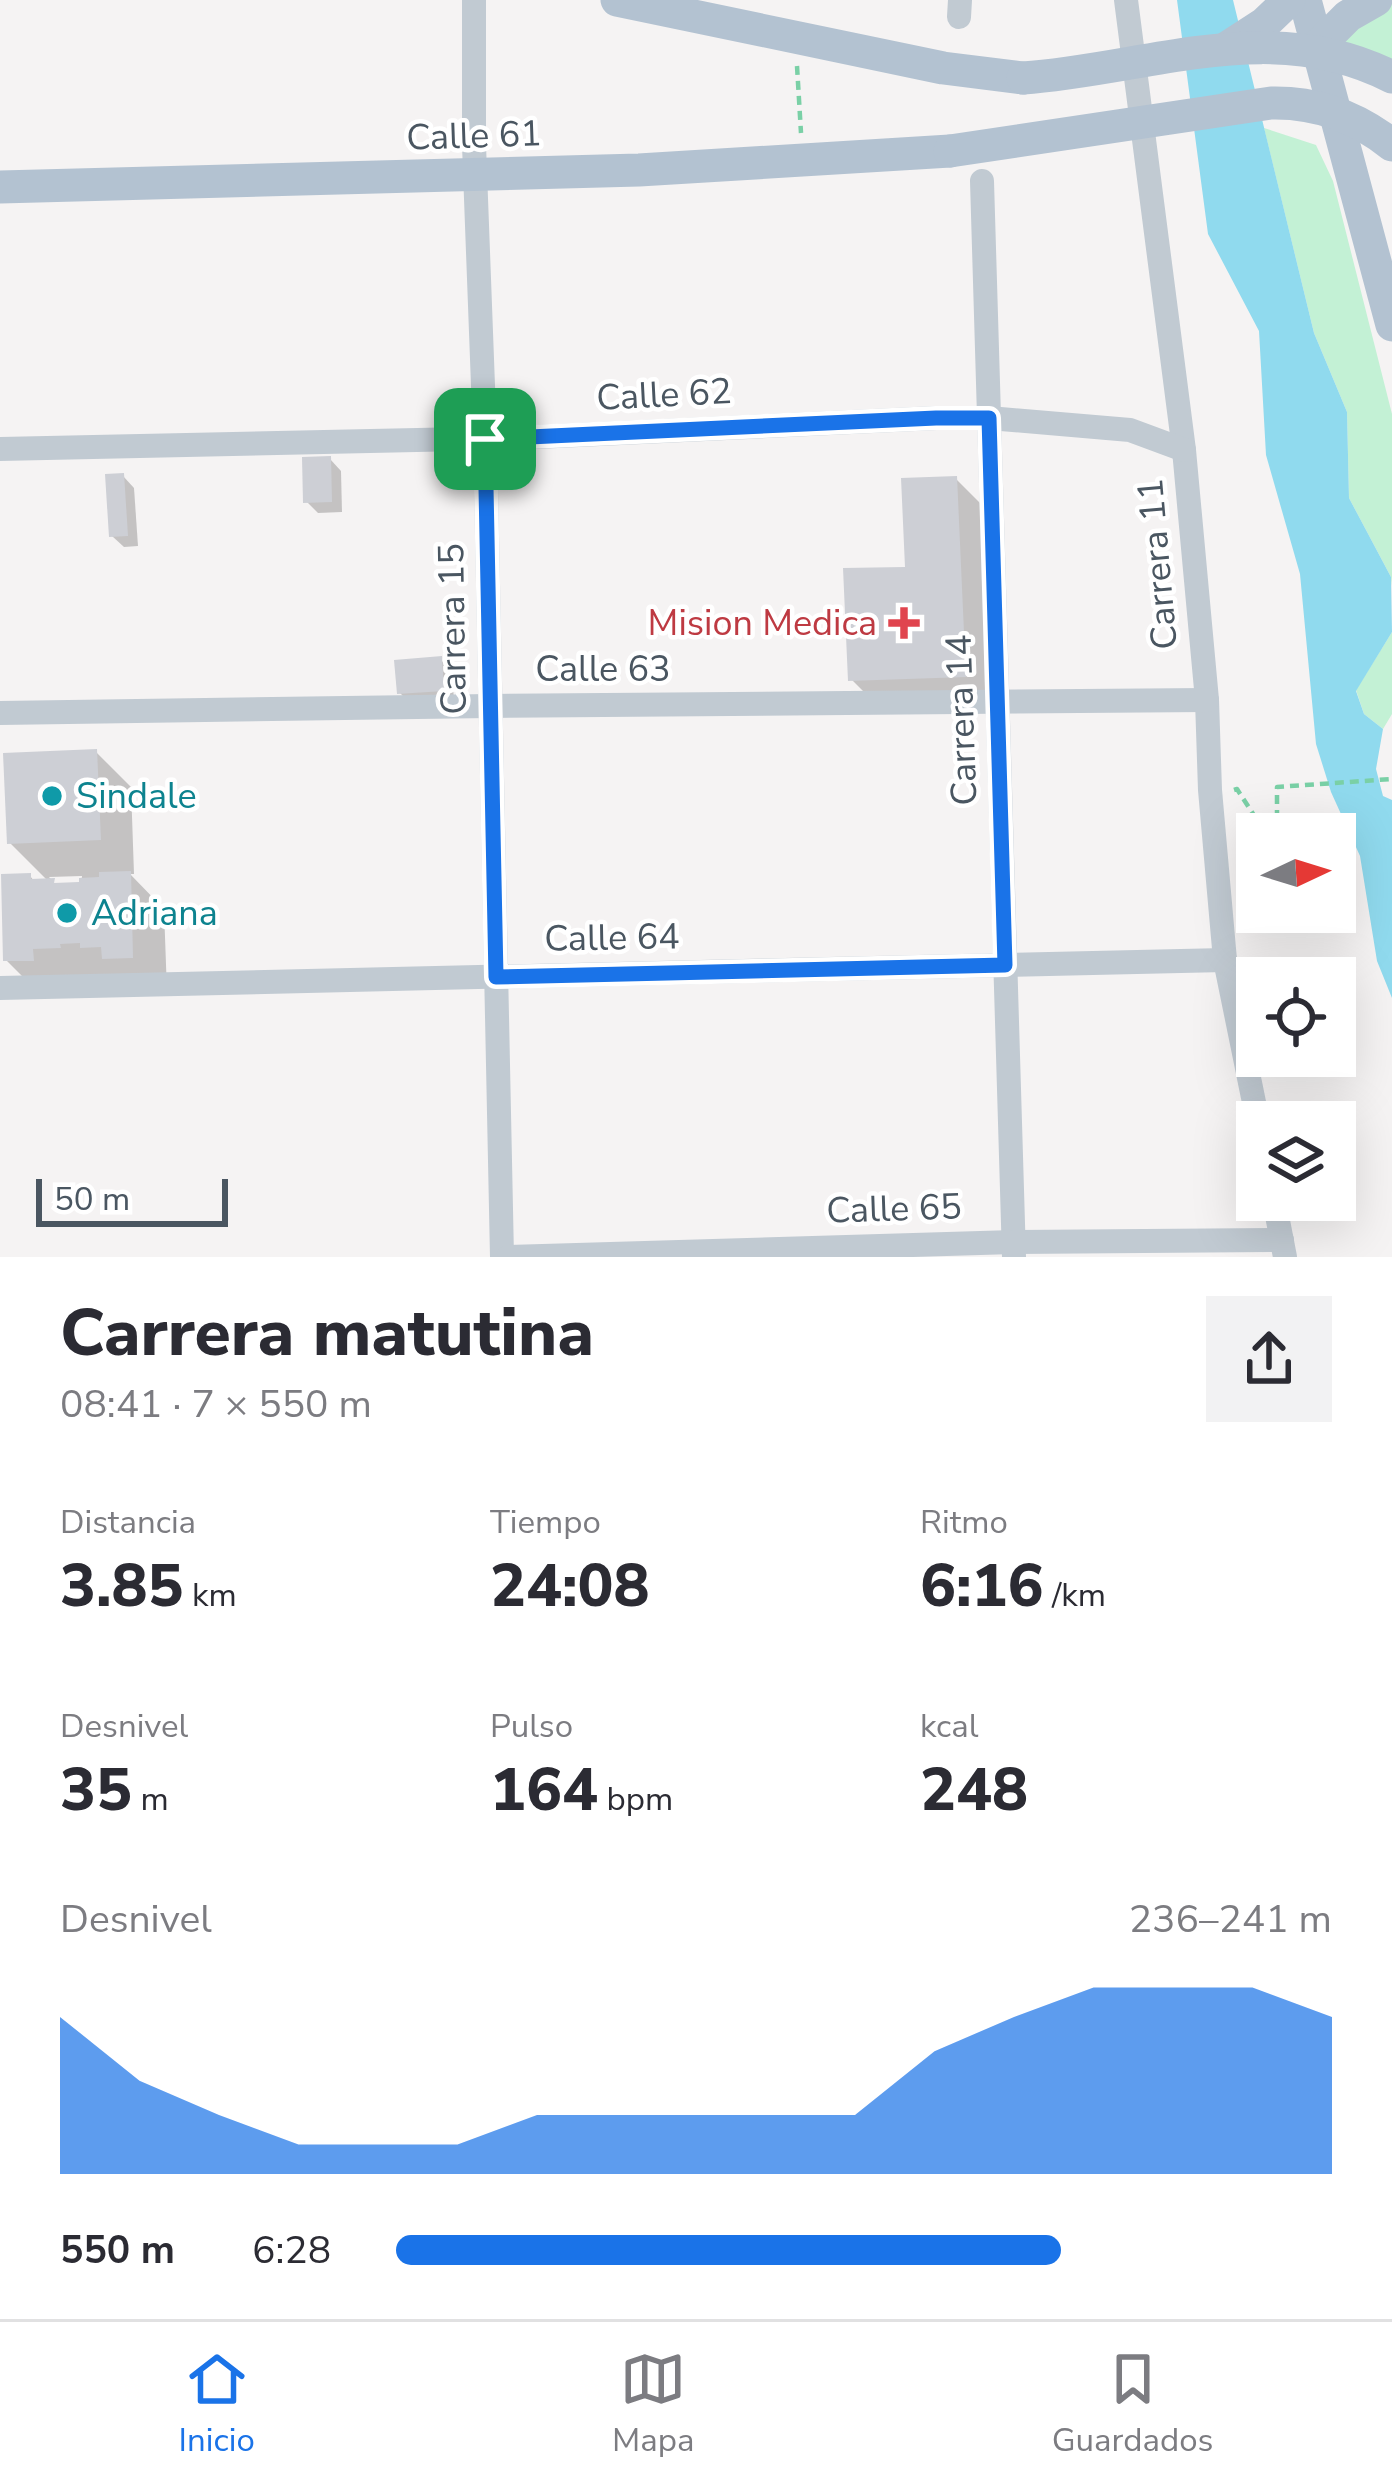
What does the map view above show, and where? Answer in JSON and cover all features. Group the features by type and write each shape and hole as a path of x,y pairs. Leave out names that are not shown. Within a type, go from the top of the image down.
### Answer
{"main road":[{"path":"616,0 943,68 1023,78 1228,47 1328,53 1392,76"},
{"path":"1228,47 1289,0"},
{"path":"1305,0 1392,325"},
{"path":"1318,46 1348,16 1376,0"},
{"name":"Calle 61","path":"0,187 803,161 950,151 1271,103 1323,109 1368,127 1392,145"}],"street":[{"name":"Carrera 15","path":"474,0 505,1257"},
{"name":"Carrera 11","path":"1126,0 1184,449 1225,960 1254,1101"},
{"name":"Carrera 14","path":"982,181 1014,1249"},
{"name":"Calle 62","path":"0,449 485,439 989,418 1130,430 1184,449"},
{"name":"Calle 63","path":"0,713 1207,700"},
{"name":"Calle 64","path":"0,988 1225,960"},
{"name":"Calle 65","path":"505,1257 1283,1249"}],"path":[{"path":"796,37 803,161"},
{"path":"1277,813 1277,788 1392,779"},
{"path":"1210,790 1237,790 1252,813"}],"green space":[{"path":"1392,2 1392,63 1334,38 1373,9"},
{"path":"1264,128 1316,145 1333,181 1392,414 1392,586 1349,498 1347,412 1314,333"},
{"path":"1392,632 1392,714 1383,729 1364,714 1356,690"}],"water":[{"path":"1177,0 1233,0 1314,333 1347,412 1349,498 1391,577 1392,632 1356,691 1364,714 1383,729 1376,769 1383,796 1392,800 1392,998 1377,961 1356,847 1356,813 1341,813 1316,744 1300,574 1266,455 1259,331 1208,234"}],"building":[{"path":"331,456 332,502 303,503 302,457"},
{"path":"124,473 128,536 109,537 105,474"},
{"name":"Mision Medica","path":"957,476 966,677 848,681 843,568 905,567 901,478"},
{"path":"442,656 444,691 397,694 394,660"},
{"name":"Sindale","path":"97,749 101,840 7,844 3,753"},
{"name":"Adriana","path":"131,871 133,958 102,959 101,947 80,948 80,943 33,949 34,961 3,961 1,874 31,873 31,879 55,878 54,883 79,882 79,878 99,877 99,872"}],"place":[{"name":"Mision Medica","path":"904,623"},
{"name":"Sindale","path":"52,796"},
{"name":"Adriana","path":"67,913"}],"route":[{"path":"989,418 1005,965 496,977 485,439 989,418"}]}
